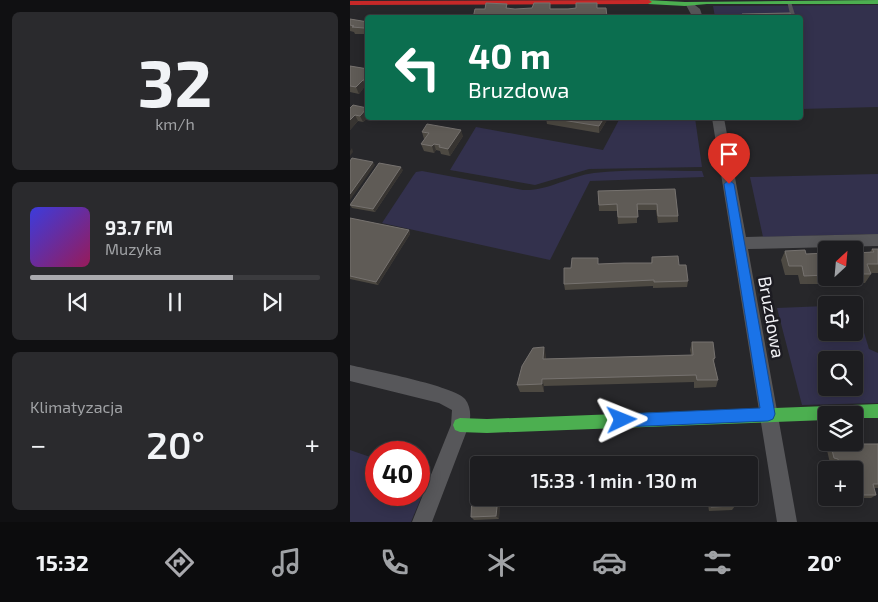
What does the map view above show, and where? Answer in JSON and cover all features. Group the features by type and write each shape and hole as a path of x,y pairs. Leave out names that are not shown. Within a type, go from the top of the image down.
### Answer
{"street":[{"path":"350,3 680,2 692,5 707,2 878,2"},
{"path":"692,5 697,15"},
{"name":"Bruzdowa","path":"718,120 788,522"},
{"path":"739,243 878,240"},
{"path":"350,373 451,399 459,404 463,412 460,425 422,522"},
{"path":"460,425 487,426 878,411"}],"lane":[{"path":"788,2 793,15"}],"shaded area":[{"path":"878,5 878,107 803,109 803,15 715,15 713,6"},
{"path":"619,120 695,120 702,167 589,169 535,185 450,170 476,127 603,150"},
{"path":"422,171 523,190 542,188 576,177 607,172 702,171 704,177 590,181 550,260 382,223 416,172"},
{"path":"878,174 878,234 763,237 750,177"},
{"path":"818,306 818,341 863,341 863,329 869,349 878,353 878,403 802,405 777,308"},
{"path":"350,450 365,455 365,506 418,506 411,522 350,522"}],"building":[{"path":"486,3 507,4 506,8 515,9 532,8 534,3 550,3 550,9 568,9 576,8 576,3 597,3 597,8 606,8 607,15 474,15 475,9 485,9"},
{"path":"790,13 791,15 742,15"},
{"path":"350,19 365,22 364,28 352,27 354,26 350,25"},
{"path":"350,66 365,68 365,80 356,87 350,86"},
{"path":"353,105 365,108 365,110 360,116 355,115 350,120 350,108"},
{"path":"562,120 603,120 599,126"},
{"path":"427,124 461,130 448,149 439,147 440,145 421,144 429,133 422,132"},
{"path":"352,158 373,162 350,194 350,161"},
{"path":"379,163 401,167 373,209 350,205"},
{"path":"675,189 678,216 658,216 657,204 637,204 638,217 618,217 617,204 599,205 598,191"},
{"path":"350,218 409,230 376,282 350,276"},
{"path":"872,249 878,249 878,264 867,264 871,274 863,274 863,253 874,252"},
{"path":"805,250 806,254 818,253 818,275 804,276 802,266 789,266 785,251"},
{"path":"678,256 679,265 686,265 688,281 654,282 654,280 564,284 564,268 571,268 572,258 598,258 598,264 652,263 652,257"},
{"path":"692,342 713,342 715,358 713,359 718,380 697,380 696,375 542,379 542,384 517,385 522,366 533,348 544,347 543,359 693,355"},
{"path":"863,444 878,444 878,484 873,484 876,495 863,495 863,461 839,461 834,458 832,451 863,451"},
{"path":"472,506 497,506 496,516 471,517"}],"traffic: fast":[{"path":"648,2 685,4 707,2 878,2"},
{"path":"460,425 487,426 878,411"}],"traffic: jam":[{"path":"350,3 648,2"}],"route":[{"path":"622,420 768,414 729,184"}]}
